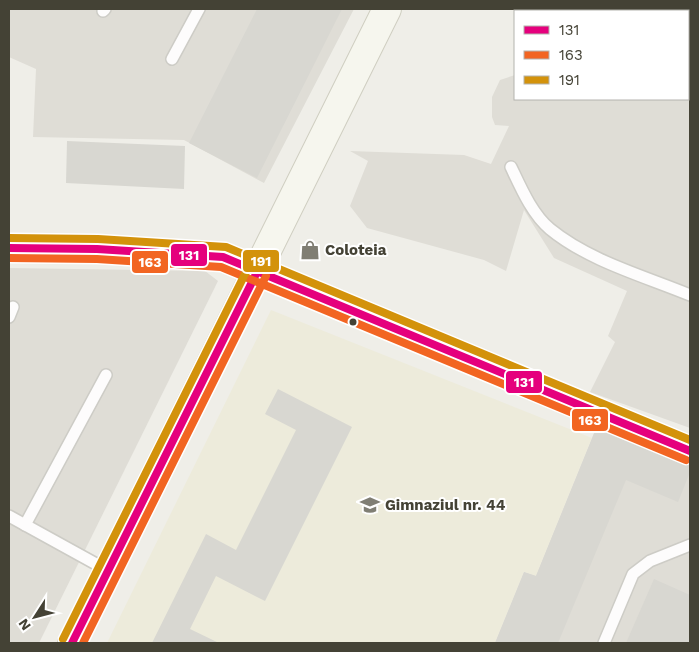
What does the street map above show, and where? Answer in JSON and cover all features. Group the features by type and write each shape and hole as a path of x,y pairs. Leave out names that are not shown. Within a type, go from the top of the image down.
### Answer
{"street":[{"path":"72,643 387,9"},
{"path":"9,248 96,250 223,258 690,452"}],"lane":[{"path":"172,58 199,9"},
{"path":"511,167 539,217 550,228 594,255 690,295"},
{"path":"25,525 106,375"},
{"path":"9,516 107,570"},
{"path":"604,643 633,574 650,561 690,545"}],"shaded area":[{"path":"9,9 354,9 264,183 184,140 33,137 36,69 9,57"},
{"path":"690,9 690,428 590,392 615,342 608,336 627,291 554,258 524,210 506,271 484,260 367,228 350,206 368,161 350,151 464,155 491,164 509,126 495,125 492,117 492,97 500,80 514,75 514,100 689,100 689,10 570,10"},
{"path":"9,268 205,271 218,281 39,643 9,643"},
{"name":"Gimnaziul nr. 44","path":"271,310 592,438 536,576 524,572 495,643 107,643"},
{"path":"597,426 690,464 690,643 495,643 524,572 536,575"}],"building":[{"path":"257,9 342,9 257,178 189,143"},
{"path":"67,141 185,146 184,189 66,183"},
{"path":"278,389 352,427 265,601 216,576 190,629 219,643 152,643 206,534 236,550 296,430 265,414"},
{"path":"597,426 690,464 690,472 678,502 626,480 558,643 495,643 524,572 536,576"},
{"path":"654,579 690,595 690,643 626,643"}],"transit line":[{"name":"191","path":"9,238 98,239 226,247 690,440"},
{"name":"131","path":"9,248 97,249 223,257 690,451"},
{"name":"163","path":"9,258 97,259 221,267 686,460"},
{"name":"191","path":"63,639 248,268"},
{"name":"131","path":"72,643 257,272"},
{"name":"163","path":"83,643 266,276"}],"place":[{"name":"Coloteia","path":"310,250"},
{"name":"Gimnaziul nr. 44","path":"370,505"}]}
